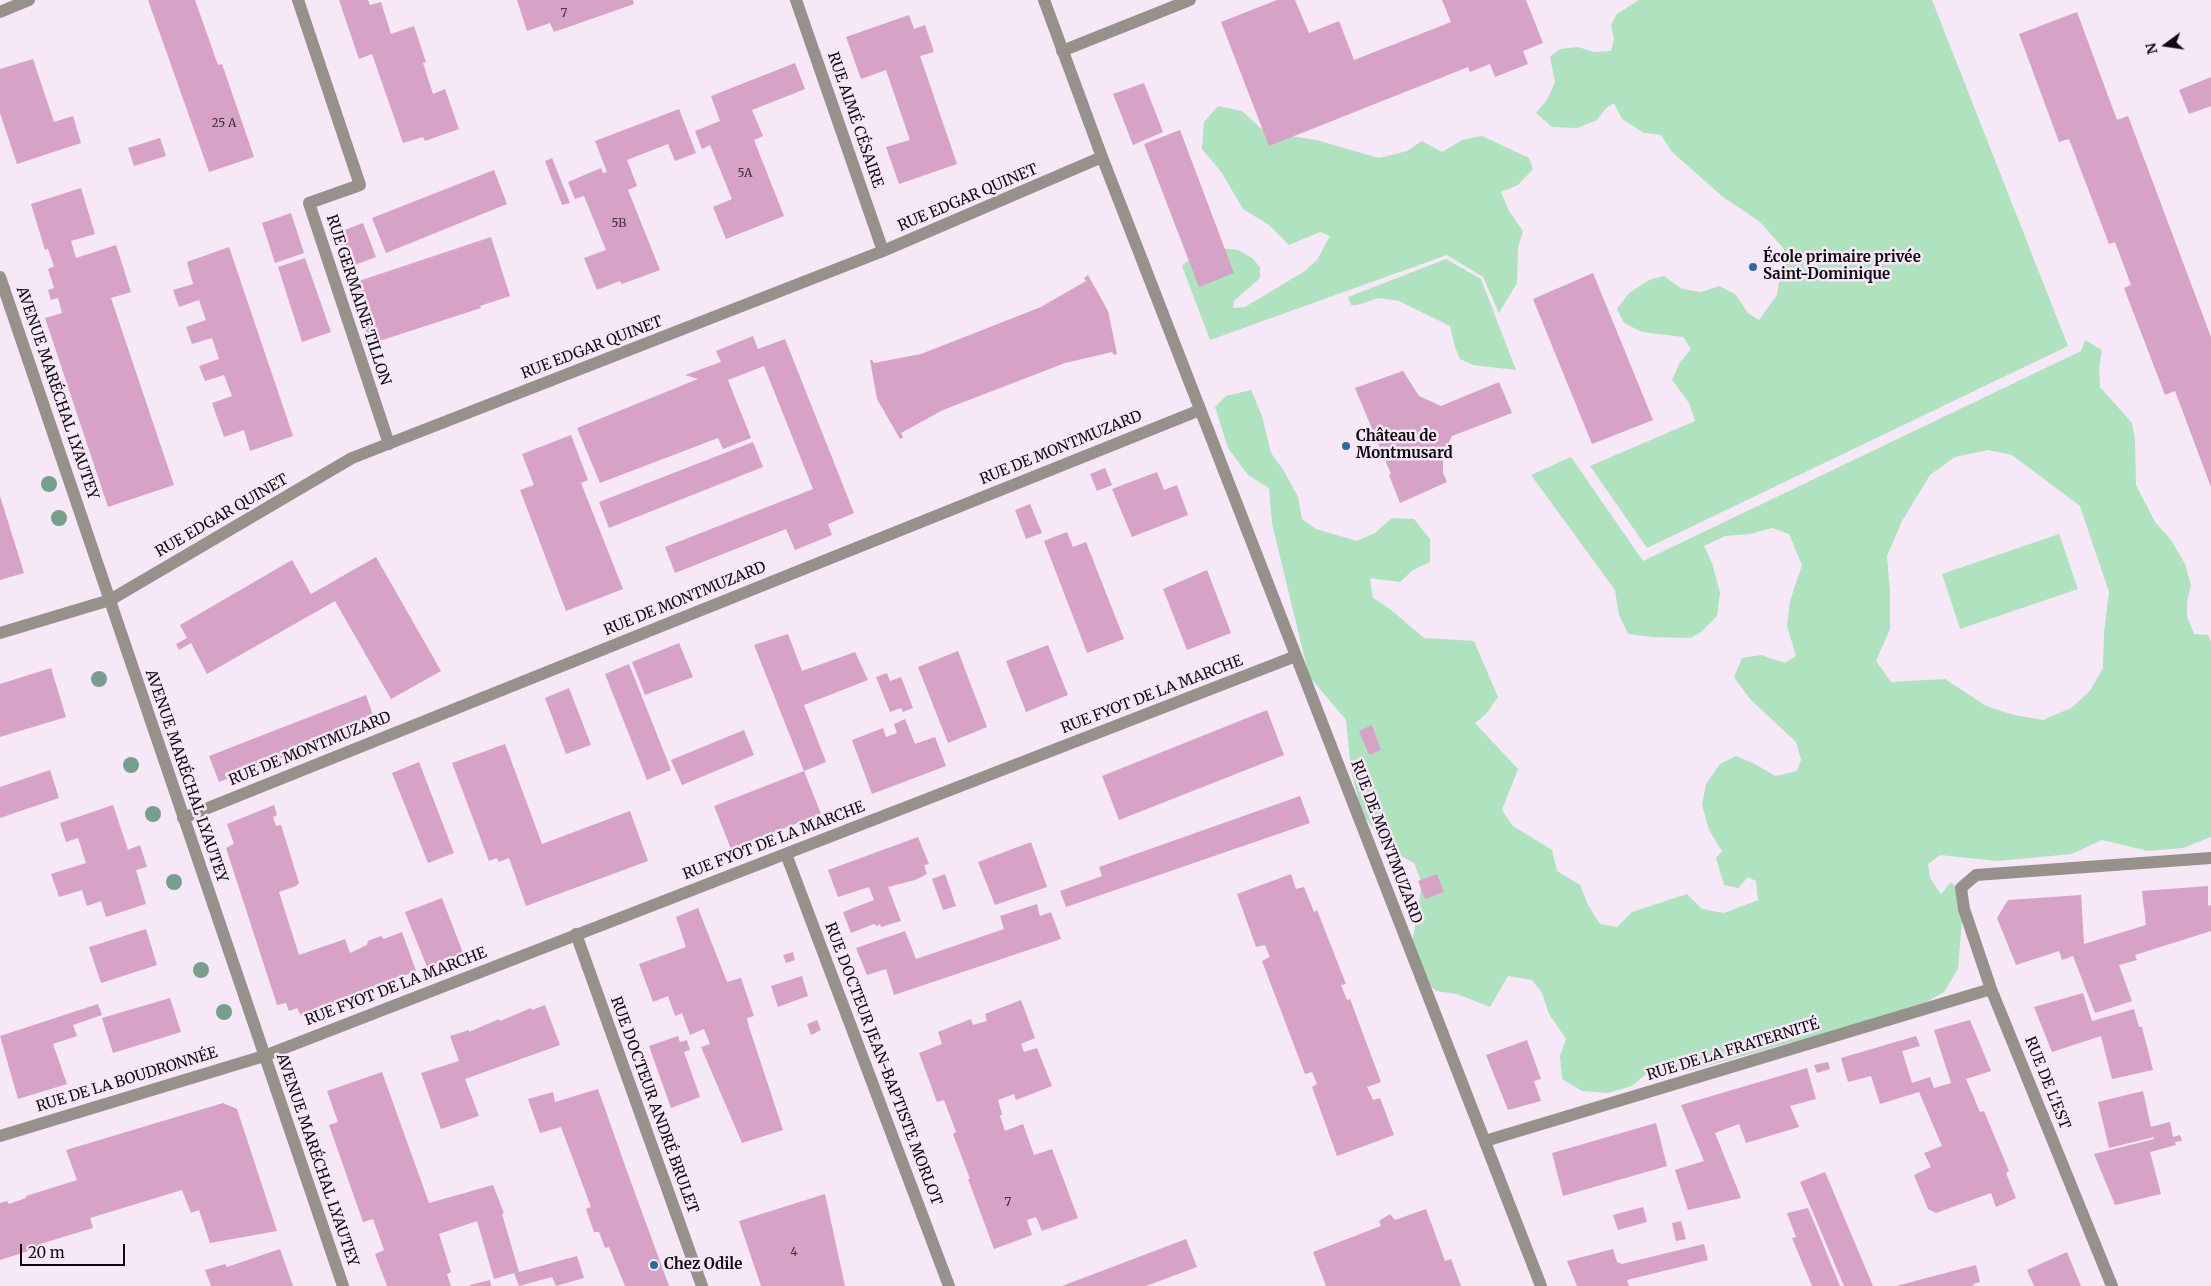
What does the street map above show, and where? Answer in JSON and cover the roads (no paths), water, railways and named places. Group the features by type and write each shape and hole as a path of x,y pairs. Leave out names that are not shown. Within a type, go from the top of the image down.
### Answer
{"street":[{"path":"0,12 29,0"},
{"name":"RUE GERMAINE TILLON","path":"298,0 360,185 308,203 389,444"},
{"name":"RUE AIMÉ CÉSAIRE","path":"796,0 883,251"},
{"name":"RUE DE MONTMUZARD","path":"1044,0 1102,158 1541,1286"},
{"path":"1062,51 1190,0"},
{"name":"RUE EDGAR QUINET","path":"0,634 110,600 352,458 883,251 1102,158"},
{"name":"AVENUE MARÉCHAL LYAUTEY","path":"0,277 343,1286"},
{"name":"RUE DE MONTMUZARD","path":"183,818 1200,410"},
{"name":"RUE FYOT DE LA MARCHE","path":"264,1056 1296,656"},
{"name":"RUE DOCTEUR JEAN-BAPTISTE MORLOT","path":"786,854 949,1286"},
{"name":"RUE DE L'EST","path":"2112,1286 1991,989 1964,909 1961,888 1976,875 2211,858"},
{"name":"RUE DOCTEUR ANDRÉ BRULET","path":"576,934 702,1286"},
{"name":"RUE DE LA FRATERNITÉ","path":"1485,1141 1991,989"},
{"name":"RUE DE LA BOUDRONNÉE","path":"0,1136 264,1056"}],"place":[{"name":"École primaire privée Saint-Dominique","path":"1753,267"},
{"name":"Château de Montmusard","path":"1346,446"},
{"name":"Chez Odile","path":"654,1265"}]}
